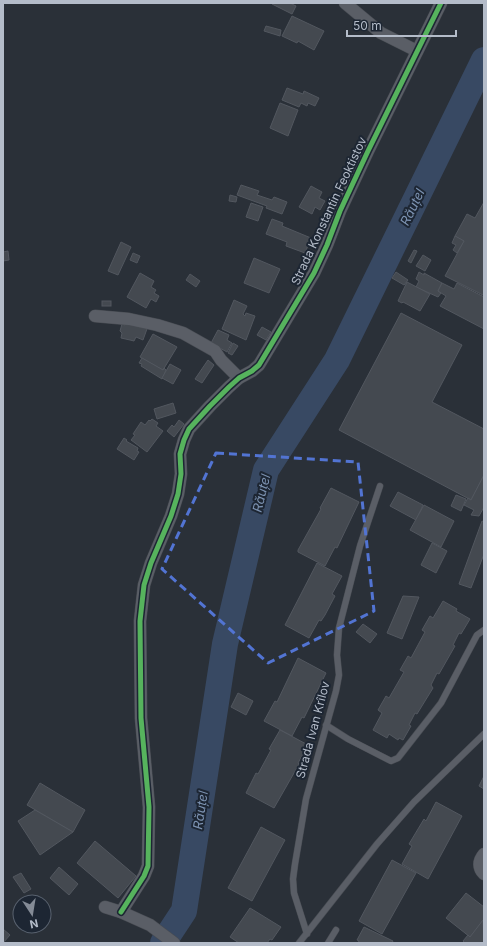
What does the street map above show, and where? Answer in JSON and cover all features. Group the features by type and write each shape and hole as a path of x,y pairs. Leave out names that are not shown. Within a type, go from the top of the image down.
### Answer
{"street":[{"path":"345,3 381,33 417,51"},
{"name":"Strada Konstantin Feoktistov","path":"121,912 144,876 148,866 149,807 140,718 140,621 144,585 178,494 181,474 180,454 184,440 189,429 198,419 240,378 259,365 314,273 328,245 340,211 441,3"},
{"path":"95,316 129,319 157,324 183,333 215,351 221,360 240,378"},
{"path":"105,907 121,912 150,925 174,943"}],"lane":[{"name":"Strada Ivan Krîlov","path":"307,934 294,893 293,879 306,799 336,691 339,674 337,654 339,628 360,546 380,486"},
{"path":"326,725 348,739 391,761 398,758 441,703 477,635 484,630"},
{"path":"299,943 377,844 414,802 484,734"},
{"path":"328,943 336,930"}],"highlighted area":[{"path":"216,453 358,462 374,611 268,663 162,569"}],"building":[{"path":"290,3 296,6 292,14 272,4"},
{"path":"292,16 324,31 314,50 298,41 297,43 282,36"},
{"path":"266,26 281,30 280,36 264,31"},
{"path":"287,88 303,94 304,91 319,98 315,106 308,103 307,106 301,103 299,107 282,100"},
{"path":"280,103 298,110 288,136 270,128"},
{"path":"241,185 259,191 257,195 272,200 274,197 287,202 282,214 266,208 267,206 237,195"},
{"path":"311,186 322,192 319,198 325,201 320,210 315,207 312,214 299,207"},
{"path":"230,195 237,197 236,202 229,201"},
{"path":"484,202 483,295 445,276 464,241 455,236 467,214 475,218"},
{"path":"251,203 263,207 258,221 246,217"},
{"path":"272,219 283,223 282,226 311,238 305,253 286,246 287,242 266,234"},
{"path":"455,236 464,241 457,253 453,250 456,245 452,243"},
{"path":"121,242 131,247 118,275 108,271"},
{"path":"414,250 417,251 411,263 408,261"},
{"path":"8,251 9,260 3,261 3,252"},
{"path":"133,253 140,256 137,263 130,260"},
{"path":"423,255 431,260 425,271 416,266"},
{"path":"254,258 280,269 269,293 244,283"},
{"path":"396,272 408,280 404,285 392,278"},
{"path":"419,272 424,275 424,273 442,283 438,291 441,293 438,297 416,287 419,281 416,279"},
{"path":"140,273 154,281 151,287 156,290 154,293 159,296 156,302 151,299 146,308 127,297"},
{"path":"190,274 200,281 196,287 186,280"},
{"path":"407,282 430,294 420,311 398,301"},
{"path":"442,283 454,289 457,283 484,297 484,329 440,306 446,296 438,291"},
{"path":"234,300 247,306 243,314 245,316 246,313 255,316 246,340 222,329"},
{"path":"102,301 111,301 111,306 102,306"},
{"path":"401,313 462,345 432,402 484,429 484,475 471,500 339,430"},
{"path":"127,320 148,326 143,340 136,337 134,341 121,338 122,333 120,331 122,324 125,325"},
{"path":"262,327 271,332 266,340 257,335"},
{"path":"218,330 229,335 227,340 232,343 227,352 211,343"},
{"path":"153,334 177,347 163,370 140,357"},
{"path":"233,343 238,346 232,355 228,353"},
{"path":"142,358 163,370 164,368 166,370 162,379 141,366 142,364 139,363"},
{"path":"208,360 214,365 202,383 195,379"},
{"path":"170,364 181,370 173,384 162,378"},
{"path":"173,403 176,413 157,419 154,409"},
{"path":"152,419 158,423 156,426 163,431 147,452 131,440 141,422 145,425"},
{"path":"179,420 184,424 174,437 167,431 172,425 174,427"},
{"path":"124,438 127,440 126,441 138,448 137,451 139,452 134,460 117,449"},
{"path":"484,475 484,507 479,516 471,515 474,510 464,505 468,498 471,500"},
{"path":"331,488 359,502 337,548 335,547 325,566 298,552 298,550"},
{"path":"398,492 423,505 416,520 390,506"},
{"path":"456,495 466,499 461,511 451,506"},
{"path":"424,505 454,521 441,547 410,530"},
{"path":"482,521 484,522 484,554 471,588 459,584"},
{"path":"432,543 447,551 436,573 421,565"},
{"path":"317,563 342,576 332,594 335,596 325,615 321,621 319,620 309,638 285,625"},
{"path":"403,596 419,597 402,639 387,633"},
{"path":"443,601 470,619 461,634 459,633 453,645 455,646 439,674 437,673 431,685 433,688 417,714 415,713 409,725 411,726 403,740 399,738 398,740 389,734 387,738 373,730 382,713 378,710 386,696 389,698 404,672 400,670 408,656 411,658 425,632 422,630 430,616 433,618"},
{"path":"363,624 377,634 370,643 356,632"},
{"path":"298,658 326,673 304,718 302,717 292,736 264,721 275,701 277,702"},
{"path":"238,693 253,701 246,715 231,707"},
{"path":"280,730 308,745 274,808 246,793 256,773 258,774 271,750 269,749"},
{"path":"484,776 484,789 479,786"},
{"path":"40,783 85,810 73,832 27,805"},
{"path":"436,802 462,816 428,879 402,864 412,846 409,844 424,819 426,821"},
{"path":"35,810 73,832 40,855 18,821"},
{"path":"261,827 285,840 252,901 228,888"},
{"path":"95,841 136,876 118,898 77,863"},
{"path":"392,860 416,873 382,934 359,921"},
{"path":"59,867 78,884 69,895 50,878"},
{"path":"21,873 31,889 24,893 13,877"},
{"path":"466,893 484,907 484,919 470,937 446,918"},
{"path":"250,908 281,927 272,940 270,939 267,943 239,943 230,937"},
{"path":"483,920 484,943 465,943 463,941 468,935 470,937"},
{"path":"364,927 393,941 392,943 358,943 359,941 357,940"},
{"path":"3,929 10,935 3,943"}],"waterway":[{"name":"Răuțel","path":"163,943 184,911 225,644 266,470 337,360 484,60"}],"cycle path":[{"path":"121,912 144,876 148,866 149,807 141,718 140,621 144,585 178,494 181,474 180,454 184,440 189,429 210,406 239,378 252,371 259,365 314,273 340,211 368,151 441,3"}]}
